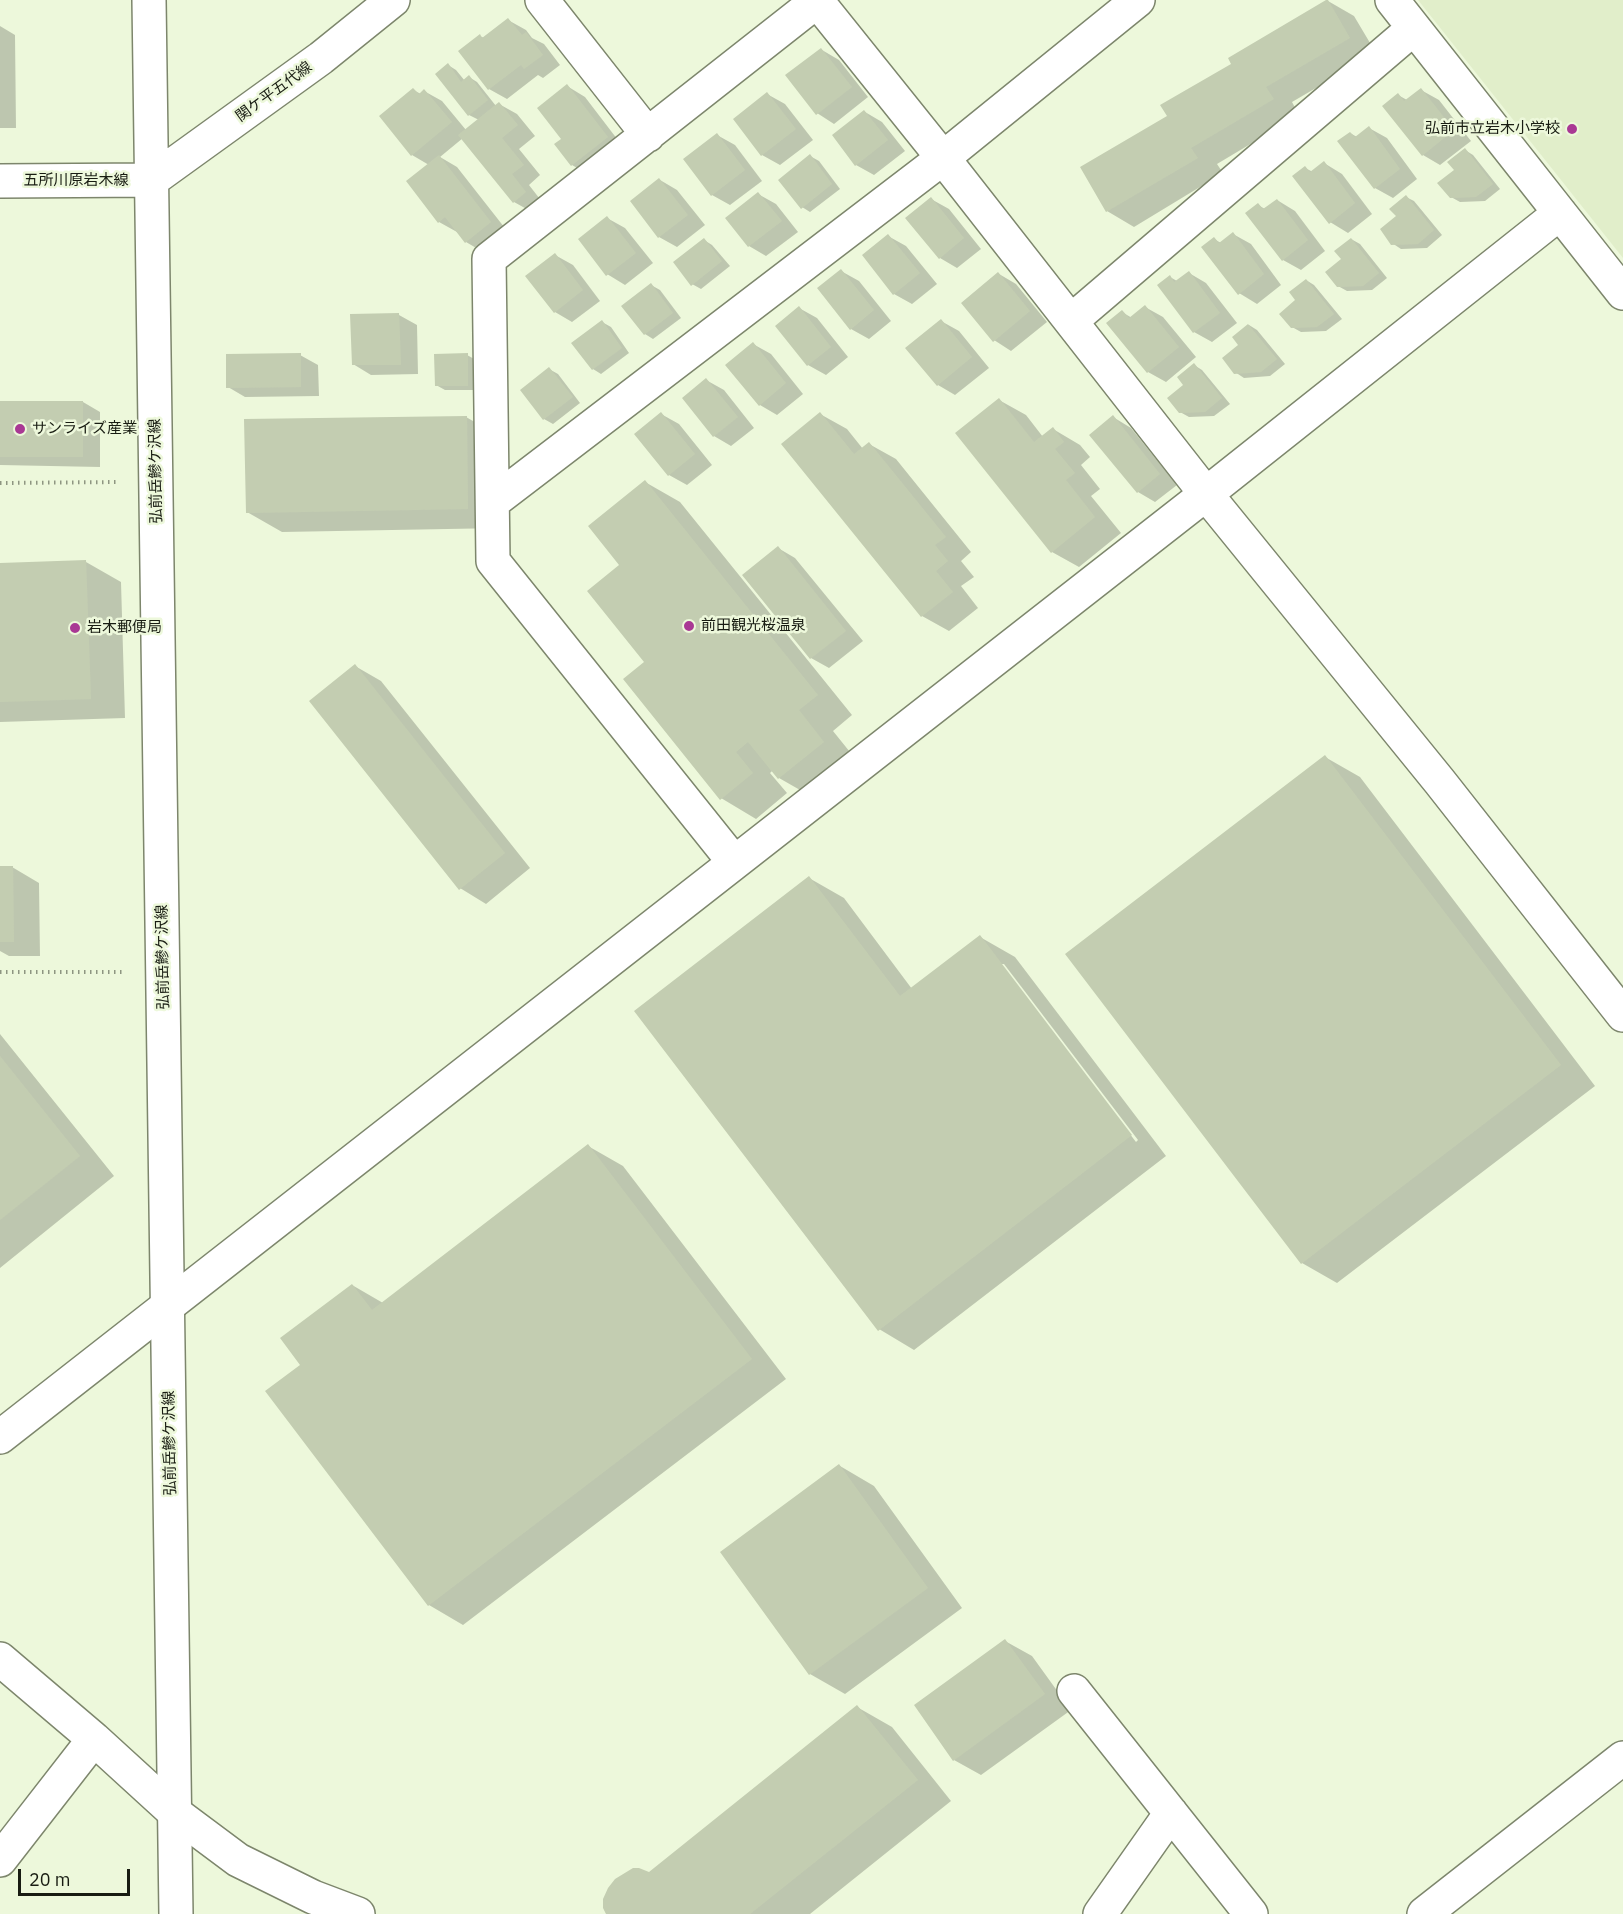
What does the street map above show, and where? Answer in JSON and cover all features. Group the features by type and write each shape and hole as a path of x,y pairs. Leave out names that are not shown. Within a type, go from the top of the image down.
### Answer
{"street":[{"name":"弘前岳鰺ケ沢線","path":"149,0 176,1914"},
{"name":"関ケ平五代線","path":"152,180 321,58 393,0"},
{"path":"542,0 648,135"},
{"path":"493,502 943,158 1138,0"},
{"path":"1392,0 1623,293"},
{"path":"734,862 493,561 489,260 817,1 1206,494 1440,782 1623,1015"},
{"path":"1071,321 1414,28"},
{"name":"五所川原岩木線","path":"0,181 152,180"},
{"path":"0,1437 1206,494 1560,213"},
{"path":"0,1659 175,1812 238,1860 313,1897 358,1914"},
{"path":"1074,1690 1251,1914"},
{"path":"0,1860 94,1739"},
{"path":"1424,1914 1623,1758"},
{"path":"1100,1914 1171,1813"}],"path":[{"path":"0,483 118,482"},
{"path":"0,972 126,972"}],"shaded area":[{"name":"弘前市立岩木小学校","path":"1418,0 1623,0 1623,258"}],"building":[{"path":"1326,0 1350,38 1266,87 1274,99 1191,148 1198,158 1106,212 1080,167 1167,116 1160,105 1231,64 1228,58"},
{"path":"508,18 522,35 526,32 543,55 524,69 521,65 488,90 458,51 480,34 482,38"},
{"path":"821,48 852,87 816,115 785,75"},
{"path":"448,63 461,82 469,75 488,100 468,116 435,74"},
{"path":"567,84 608,137 571,166 554,144 561,139 537,108"},
{"path":"413,88 419,94 424,89 452,122 411,156 379,116"},
{"path":"1421,88 1454,130 1422,156 1382,106 1398,93 1404,101"},
{"path":"767,92 796,129 761,156 733,119"},
{"path":"499,102 518,125 502,138 524,165 512,174 526,192 513,203 458,135"},
{"path":"864,110 888,140 855,166 832,135"},
{"path":"1369,126 1400,169 1374,189 1337,141 1350,132 1355,137"},
{"path":"717,133 745,170 711,196 683,159"},
{"path":"1465,148 1493,184 1476,197 1450,198 1437,183 1454,170 1447,162"},
{"path":"810,154 832,184 801,209 778,180"},
{"path":"439,155 491,222 465,243 445,217 438,223 406,181"},
{"path":"1324,161 1355,203 1329,224 1292,176 1305,166 1310,172"},
{"path":"659,178 688,215 658,238 630,201"},
{"path":"758,192 782,221 748,247 725,218"},
{"path":"1406,195 1434,230 1418,244 1391,245 1380,229 1396,216 1389,209"},
{"path":"931,197 964,238 939,259 905,218"},
{"path":"1277,199 1308,240 1282,261 1245,213 1258,203 1263,209"},
{"path":"607,216 636,253 606,276 578,239"},
{"path":"1233,232 1264,274 1238,295 1201,247 1214,237 1219,243"},
{"path":"888,234 920,273 893,295 862,255"},
{"path":"704,238 722,261 691,286 673,262"},
{"path":"1351,238 1379,273 1363,286 1337,287 1325,272 1341,259 1334,251"},
{"path":"555,253 583,290 554,313 525,276"},
{"path":"841,269 874,310 850,330 817,288"},
{"path":"1189,271 1220,313 1193,333 1157,285 1170,275 1174,282"},
{"path":"998,272 1030,311 993,342 961,303"},
{"path":"1306,279 1334,314 1317,327 1291,328 1279,314 1295,300 1289,292"},
{"path":"651,283 673,313 644,335 621,306"},
{"path":"1145,305 1179,347 1147,373 1106,323 1122,310 1129,318"},
{"path":"799,306 831,347 807,366 775,326"},
{"path":"399,313 401,365 352,365 350,314"},
{"path":"941,319 972,357 937,386 905,348"},
{"path":"602,320 622,348 592,370 571,343"},
{"path":"1248,324 1277,359 1261,372 1234,374 1222,358 1238,345 1232,337"},
{"path":"753,342 786,383 759,406 725,365"},
{"path":"301,353 301,387 226,388 226,354"},
{"path":"468,353 468,386 435,386 434,354"},
{"path":"1194,363 1222,398 1205,412 1179,413 1167,398 1183,385 1177,377"},
{"path":"549,367 573,397 543,420 520,390"},
{"path":"706,378 738,417 713,437 682,398"},
{"path":"999,398 1034,442 1053,427 1064,442 1055,449 1075,473 1066,480 1095,517 1051,553 955,433"},
{"path":"0,401 83,401 83,457 0,457"},
{"path":"661,412 695,454 668,476 634,434"},
{"path":"820,412 854,454 869,442 946,537 935,545 948,561 936,571 953,592 921,617 781,444"},
{"path":"1113,415 1160,474 1137,493 1089,435"},
{"path":"467,416 468,509 246,513 244,419"},
{"name":"前田観光桜温泉","path":"645,480 818,695 799,710 824,742 778,779 748,742 736,752 753,773 720,800 623,679 644,662 587,591 619,565 588,526"},
{"path":"778,546 846,631 810,659 742,575"},
{"path":"86,560 91,699 0,702 0,563"},
{"path":"355,664 505,853 459,890 309,701"},
{"path":"1325,755 1561,1065 1301,1264 1065,954"},
{"path":"0,866 13,866 14,942 0,942"},
{"path":"809,876 900,996 980,935 1132,1135 878,1331 634,1011"},
{"path":"0,1056 80,1156 0,1220"},
{"path":"588,1144 752,1359 428,1606 265,1391 300,1365 280,1338 352,1284 372,1310"},
{"path":"839,1464 928,1588 809,1675 720,1552"},
{"path":"1005,1639 1045,1694 953,1761 914,1705"},
{"path":"857,1705 918,1780 750,1914 606,1914 603,1899 615,1879 633,1868 649,1872"}],"place":[{"name":"弘前市立岩木小学校","path":"1572,129"},
{"name":"サンライズ産業","path":"20,429"},
{"name":"前田観光桜温泉","path":"689,626"},
{"name":"岩木郵便局","path":"75,628"}]}
